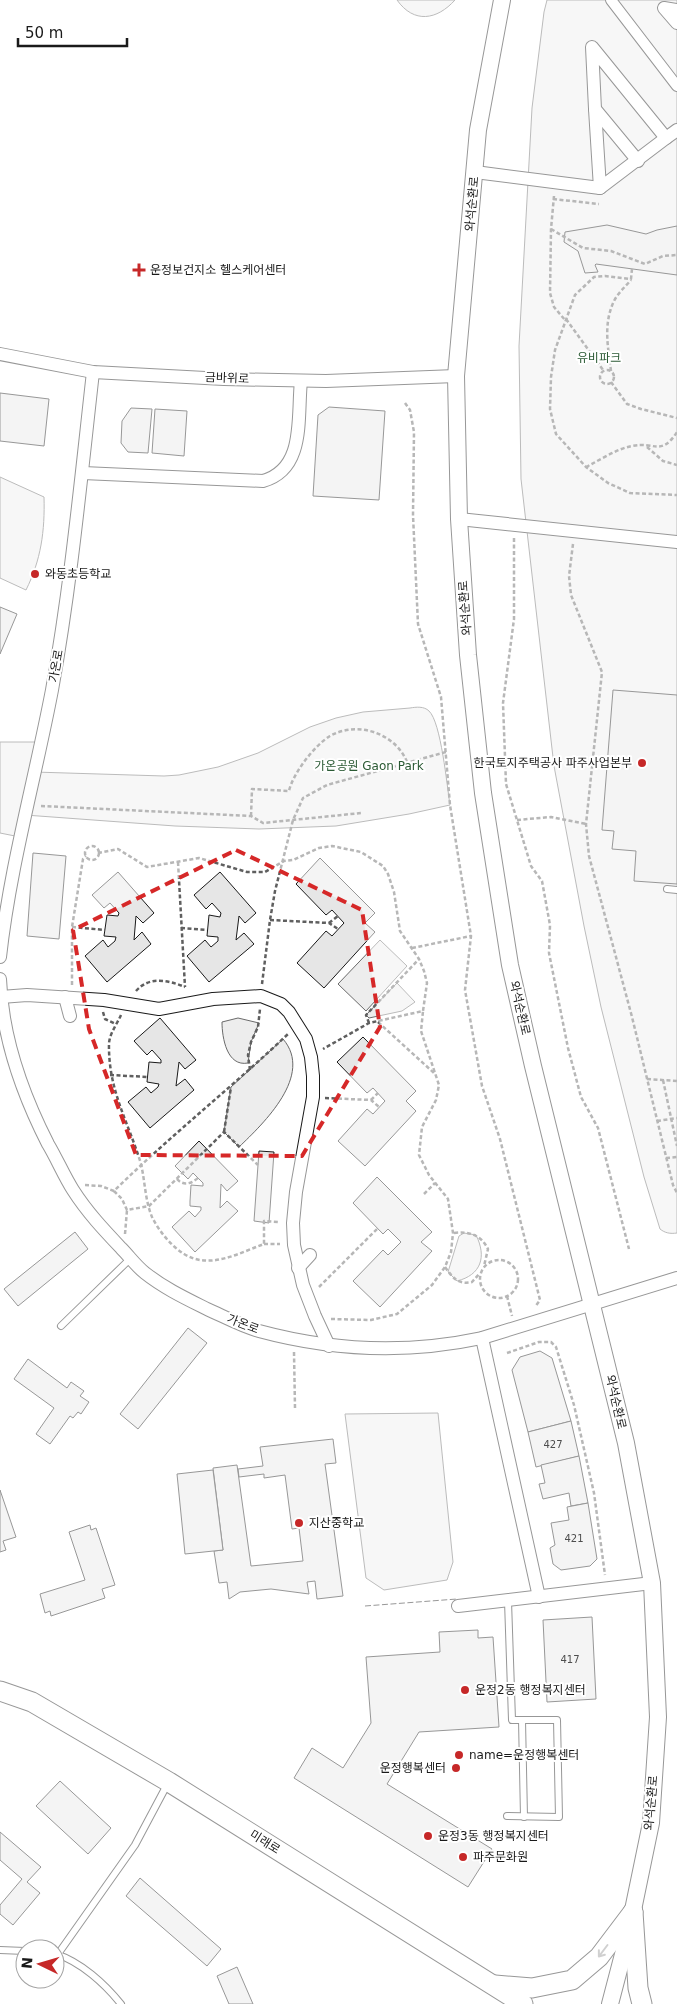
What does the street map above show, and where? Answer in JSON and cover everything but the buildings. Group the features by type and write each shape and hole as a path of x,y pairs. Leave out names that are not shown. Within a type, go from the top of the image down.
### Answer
{"main road":[{"name":"미래로","path":"0,1691 32,1702 169,1782 523,2004"},
{"path":"494,1985 532,1988 572,1980 599,1957 633,1912"},
{"path":"633,1912 638,1988 642,2004"},
{"path":"494,1985 510,2004"}],"street":[{"name":"와석순환로","path":"502,0 478,130 456,376 459,519 468,655 483,793 510,965 626,1443 652,1583 658,1717 651,1822 633,1912 610,2004"},
{"path":"610,0 677,86"},
{"path":"677,10 664,8 677,23"},
{"path":"600,188 592,47 666,138"},
{"path":"595,109 638,161"},
{"path":"475,172 600,188 677,130"},
{"name":"금바위로","path":"0,354 94,372 301,381 456,376"},
{"name":"가온로","path":"0,957 24,815 51,692 64,620 94,372"},
{"path":"83,473 268,480 284,470 294,455 301,381"},
{"path":"459,519 677,542"},
{"name":"가온로","path":"0,979 0,997 9,1047 24,1089 38,1123 73,1190 94,1219 144,1272 175,1294 257,1331 329,1346 396,1349 463,1342 482,1338 677,1278"},
{"path":"0,997 27,994 104,1000 159,1010 213,999 261,996 281,1004 298,1024 306,1039 311,1057 313,1098 296,1192 293,1223 294,1245 298,1268 308,1297 329,1346"},
{"path":"69,998 70,1016"},
{"path":"298,1268 310,1255"},
{"path":"482,1338 539,1598"},
{"path":"458,1606 539,1598 652,1583"}],"lane":[{"path":"667,889 677,890"},
{"path":"61,1326 130,1258"},
{"path":"507,1816 558,1817 557,1720 512,1720 508,1601"},
{"path":"522,1720 524,1817"},
{"path":"65,1943 135,1845 169,1782"},
{"path":"0,1950 15,1951"},
{"path":"65,1959 91,1974 109,1988 121,2004"}],"path":[{"path":"556,182 551,229 550,293 554,307 603,370 611,371"},
{"path":"553,199 599,204"},
{"path":"551,229 583,248 611,251 645,264 662,256 677,255"},
{"path":"603,370 599,377 601,381 607,384 614,378 611,371 606,328 614,301 631,279 632,269"},
{"path":"631,279 606,276 594,277 575,295 554,350 550,409 556,434 586,467 608,483 630,493 677,495"},
{"path":"611,382 627,404 677,418"},
{"path":"405,403 410,410 414,432 413,515 418,624 441,697 450,805 471,936 465,990 482,1086 500,1139 540,1300 534,1308"},
{"path":"586,467 633,446 661,447 670,443 677,432"},
{"path":"646,446 662,461 677,465"},
{"path":"514,524 514,619 503,703 506,784 531,866 542,882 550,925 549,953 568,1048 581,1097 598,1128 629,1249"},
{"path":"575,530 570,595 602,672 586,824 589,856 632,1017 673,1185 677,1193"},
{"path":"251,816 252,789 289,790 309,756 331,736 347,731 372,730 383,735 400,748 408,762"},
{"path":"250,1070 248,1055 251,1042 258,1027 270,920 293,820 303,798 327,786 446,752"},
{"path":"38,806 251,816 263,823 361,813"},
{"path":"517,820 551,817 586,824"},
{"path":"69,998 72,927 83,860 89,846 96,847 98,856 93,860 86,856"},
{"path":"98,852 118,849 147,867 199,858 247,872 265,872 284,861 293,860 319,848 332,846 347,848 368,856 382,866 388,874 394,892 400,931 419,959 427,984 421,1031 439,1085 436,1100 422,1127 419,1155 435,1183 448,1198 453,1233 451,1252 432,1285 398,1314 358,1321 315,1316"},
{"path":"178,862 185,987 184,1006"},
{"path":"329,923 338,916"},
{"path":"270,920 329,923 338,929"},
{"path":"72,927 105,930"},
{"path":"182,928 207,930"},
{"path":"412,948 471,936"},
{"path":"369,1023 366,1015 419,959"},
{"path":"185,987 158,980 149,981 138,988 109,1040 110,1075 141,1165 149,1206 157,1224 172,1244 185,1255 200,1260 216,1262 264,1244 294,1245"},
{"path":"311,1057 369,1023 423,1011"},
{"path":"378,1022 436,1075"},
{"path":"114,1191 250,1070 298,1024"},
{"path":"110,1075 148,1077"},
{"path":"647,1079 677,1081"},
{"path":"663,1080 677,1146"},
{"path":"127,1210 149,1206 224,1132 231,1087"},
{"path":"371,1100 378,1093"},
{"path":"313,1098 371,1100 379,1107"},
{"path":"657,1121 677,1118"},
{"path":"224,1132 258,1165"},
{"path":"666,1158 677,1157"},
{"path":"177,1179 181,1183 186,1184 198,1178"},
{"path":"424,1194 435,1183"},
{"path":"73,1190 86,1185 93,1185 108,1188 122,1199 127,1210 125,1235 120,1246"},
{"path":"264,1221 264,1244"},
{"path":"308,1297 378,1228"},
{"path":"444,1267 455,1280 464,1283 472,1282 481,1271 490,1262 496,1260 508,1262 516,1271 518,1284 515,1290 508,1296 495,1298 485,1293 480,1283 481,1271 487,1259 487,1246 476,1235 460,1232 453,1233"},
{"path":"508,1296 513,1319"},
{"path":"294,1338 295,1408"},
{"path":"507,1354 540,1342 551,1342 556,1346 568,1385 588,1467 598,1517 605,1576"}],"highlighted area":[{"path":"236,850 362,910 380,1027 302,1156 136,1155 89,1029 73,930"}],"green space":[{"path":"397,0 455,0 441,12 433,15 418,16 404,8"},
{"name":"유비파크","path":"547,0 677,0 677,1233 670,1233 660,1229 644,1177 601,1007 584,926 554,766 521,479 519,346 532,108"},
{"path":"0,477 44,497 44,522 39,556 26,590 0,578"},
{"name":"가온공원 Gaon Park","path":"417,707 425,708 429,711 437,728 450,805 336,826 259,829 175,826 25,815 20,837 0,833 0,742 40,742 34,772 179,775 218,767 258,753 310,727 336,718 363,712"},
{"path":"380,940 407,966 366,1011 338,984"},
{"path":"397,983 415,1002 402,1011 369,1018 366,1015"},
{"path":"238,1018 259,1023 251,1042 248,1063 235,1061 227,1050 223,1036 222,1022"},
{"path":"283,1039 291,1053 293,1068 289,1083 282,1098 272,1112 239,1147 224,1132 231,1087"},
{"path":"464,1233 476,1235 481,1258 480,1264 472,1274 457,1281 448,1272 459,1236"},
{"path":"438,1413 453,1562 447,1580 384,1590 366,1578 345,1414"}],"fence":[{"path":"365,1606 457,1599"}],"place":[{"name":"운정보건지소 헬스케어센터","path":"139,270"},
{"name":"와동초등학교","path":"35,574"},
{"name":"한국토지주택공사 파주사업본부","path":"642,763"},
{"name":"지산중학교","path":"299,1523"},
{"name":"운정2동 행정복지센터","path":"465,1690"},
{"name":"name=운정행복센터","path":"459,1755"},
{"name":"운정행복센터","path":"456,1768"},
{"name":"운정3동 행정복지센터","path":"428,1836"},
{"name":"파주문화원","path":"463,1857"}]}
